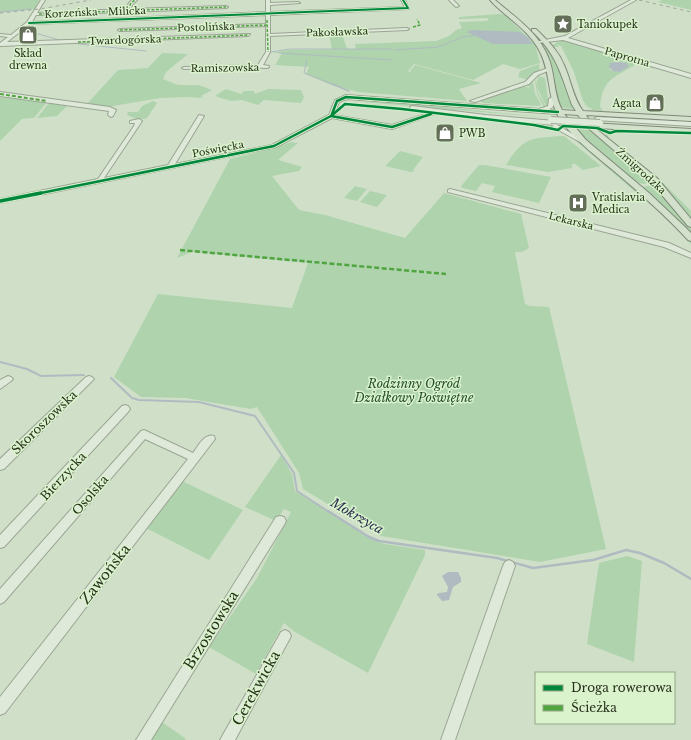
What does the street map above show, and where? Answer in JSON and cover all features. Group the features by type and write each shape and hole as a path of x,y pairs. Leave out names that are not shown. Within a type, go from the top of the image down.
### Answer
{"main road":[{"name":"Żmigrodzka","path":"492,0 537,42 544,54 548,69 552,99 558,112 567,124 582,141 634,184 691,238"},
{"name":"Żmigrodzka","path":"501,0 544,39 566,74 572,98 580,114 588,125 654,180 691,224"},
{"path":"572,98 586,110 617,116"},
{"path":"558,112 691,119"},
{"path":"567,124 691,131"},
{"name":"Żmigrodzka","path":"604,139 602,135 604,130 620,127"},
{"path":"634,184 649,186 654,180"}],"street":[{"path":"1,45 29,23 43,0"},
{"path":"117,40 131,3 135,0"},
{"path":"225,15 228,0"},
{"name":"Milicka","path":"29,23 408,8 403,0"},
{"path":"451,0 457,6"},
{"path":"537,42 544,39 555,40 563,38 634,0"},
{"path":"260,67 268,52 268,2 298,3"},
{"name":"Korzeńska","path":"35,14 226,7"},
{"name":"Postolińska","path":"120,30 268,25"},
{"name":"Pakosławska","path":"268,34 407,29"},
{"path":"0,35 12,36"},
{"name":"Twardogórska","path":"1,45 248,35"},
{"name":"Paprotna","path":"563,38 691,76"},
{"name":"Ramiszowska","path":"184,68 237,66 267,67"},
{"path":"473,101 527,83 534,76 548,69"},
{"path":"534,76 542,75 549,78"},
{"path":"0,94 110,109 113,110 111,115"},
{"path":"342,98 342,101 349,102 550,118 691,127"},
{"path":"431,114 392,127 331,116 337,101 342,98 558,112"},
{"path":"538,110 549,108 552,99"},
{"path":"335,108 341,104 349,102"},
{"path":"408,102 550,118"},
{"path":"401,106 526,121 567,124"},
{"path":"170,167 201,116"},
{"name":"Poświęcka","path":"0,201 279,144 331,116"},
{"path":"102,181 101,178 137,126 138,121 132,122"},
{"path":"526,121 560,128 582,141"},
{"path":"598,121 691,124"},
{"name":"Lekarska","path":"450,191 666,245 691,256"},
{"path":"0,385 8,379"},
{"name":"Skoroszowska","path":"0,466 89,379"},
{"name":"Bierzycka","path":"0,543 126,409"},
{"name":"Osolska","path":"0,598 144,434 195,458"},
{"name":"Zawońska","path":"0,708 210,439"},
{"name":"Brzostowska","path":"143,740 280,520"},
{"path":"448,740 509,566"},
{"name":"Cerekwicka","path":"227,740 285,636"}],"green space":[{"path":"0,0 39,0 35,9 0,12"},
{"path":"662,0 691,0 691,10 658,2"},
{"path":"499,14 505,15 535,44 540,63 520,69 503,64 473,80 414,64 408,71 413,73 410,71 415,65 481,83 459,89 467,101 358,92 329,84 306,74 309,67 275,65 282,53 272,53 288,50 356,49 355,44 436,41 449,36 456,30 462,28 459,22 487,21 489,18 459,19 459,17"},
{"path":"329,34 342,34 347,49 332,50"},
{"path":"561,41 567,41 657,67 645,65 655,69 636,64 610,80 601,97 600,107 603,111 590,110 593,109 587,107 581,102 588,107 583,101 574,72 561,46 557,45 559,47 554,47 553,44","holes":["623,62 629,66 619,72 610,70 610,63"]},
{"path":"544,48 549,48 559,64 570,100 575,109 561,108"},
{"path":"162,53 188,54 166,72 163,79 178,85 199,85 212,90 201,96 203,98 160,98 107,107 86,105 118,70 148,68"},
{"path":"539,64 540,72 533,74 529,80 518,77 520,71"},
{"path":"539,76 545,78 549,106 546,106 539,92 537,81 539,77 537,78"},
{"path":"536,80 538,93 545,105 544,107 537,94"},
{"path":"533,82 535,94 541,104 540,106 483,103 480,101 522,86 531,88 527,85"},
{"path":"226,89 241,94 244,91 254,91 255,94 268,89 301,90 304,97 301,103 264,100 258,105 242,100 231,101 217,97 216,95"},
{"path":"0,97 46,103 34,118 22,119 0,141"},
{"path":"153,101 157,103 147,118 139,120 127,115 128,112 138,112 142,106"},
{"path":"351,101 424,105 551,118"},
{"path":"49,103 69,104 57,116 37,118"},
{"path":"374,104 544,125 556,128 402,108 363,105"},
{"path":"574,129 589,130 647,178 649,183 643,184 636,182"},
{"path":"606,132 609,138 657,177 691,211 691,219 655,177 609,140 606,136"},
{"path":"564,136 601,166 583,170 575,164 572,164 572,168 548,172 506,165 518,149 530,140 544,137"},
{"path":"570,136 573,136 654,204 691,241 691,244 659,212"},
{"name":"Rodzinny Ogród Działkowy Poświętne","path":"291,142 298,143 278,160 302,167 299,171 272,176 299,210 325,215 405,238 444,193 521,214 529,248 522,252 515,252 525,304 530,306 549,307 606,549 540,562 381,536 303,489 299,473 257,407 251,409 185,398 141,397 114,377 158,294 292,308 308,263 192,252 177,258 230,159 278,147"},
{"path":"400,151 423,157 413,170 415,171 411,172 385,166"},
{"path":"479,165 551,177 539,203 492,192 495,186 482,183 476,191 462,188 461,186"},
{"path":"655,185 691,227 691,234 641,187"},
{"path":"355,186 367,189 357,201 344,198"},
{"path":"370,191 387,195 377,207 360,202"},
{"path":"281,455 292,474 295,491 370,539 385,544 425,550 425,555 368,673 295,632 284,623 256,674 209,647 257,578 291,512 284,509 276,521 245,507"},
{"path":"182,481 243,510 209,560 146,528"},
{"path":"627,556 642,561 634,662 587,644 599,563"},
{"path":"162,722 186,739 151,740"}],"shaded area":[{"path":"472,30 520,32 530,39 529,40 533,44 493,44 467,32"},
{"path":"610,63 626,63 629,66 620,72 613,71 609,67"},
{"path":"448,572 458,572 461,582 453,587 449,600 442,601 437,595 438,593 447,592 448,587 442,576"}],"waterway":[{"path":"0,12 31,9"},
{"path":"33,24 35,33 63,41"},
{"path":"395,50 438,47 463,37 477,35"},
{"path":"79,44 146,51"},
{"path":"271,52 290,49 392,49"},
{"path":"279,53 392,60"},
{"path":"307,59 304,73 334,85"},
{"path":"332,84 349,91"},
{"name":"Mokrzyca","path":"0,362 27,369 41,376 84,375"},
{"name":"Mokrzyca","path":"111,378 132,398 139,400 199,402 255,416 294,473 297,491 329,512"},
{"name":"Mokrzyca","path":"328,511 369,537 379,541 497,558 533,568 593,560 626,550 640,553 664,563 691,579"}],"railway":[{"path":"0,13 40,9 91,0"},
{"path":"639,0 691,12"}],"marked path":[{"path":"126,14 131,3 135,0"},
{"path":"39,14 226,7"},
{"path":"413,27 420,25 417,19"},
{"path":"267,20 268,52"},
{"path":"120,30 268,25"},
{"path":"78,42 248,35"},
{"path":"0,94 47,101"},
{"path":"180,250 446,274"}],"cycle path":[{"path":"29,23 408,8 403,0"},
{"path":"332,114 337,101 346,97 558,112"},
{"path":"0,201 274,146 331,116 345,104 402,109 534,125 558,130 563,126 597,128 610,133 616,131 691,133"},
{"path":"331,116 392,127 431,114"}],"place":[{"name":"Taniokupek","path":"563,24"},
{"name":"Skład drewna","path":"28,35"},
{"name":"Agata","path":"655,103"},
{"name":"PWB","path":"445,133"},
{"name":"Vratislavia Medica","path":"578,203"}]}
